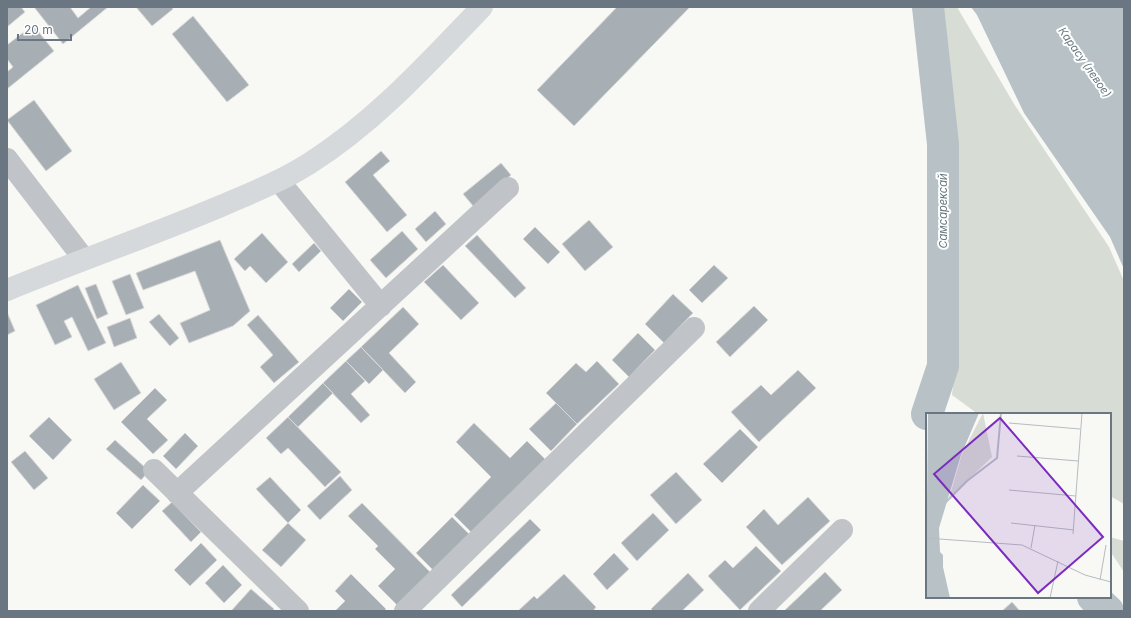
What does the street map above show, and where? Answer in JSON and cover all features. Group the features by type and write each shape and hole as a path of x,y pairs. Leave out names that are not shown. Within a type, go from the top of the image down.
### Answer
{"main road":[{"path":"7,290 84,259 186,221 279,181 310,164 366,122 392,99 482,7"}],"street":[{"path":"7,159 84,259"},
{"path":"279,181 381,306"},
{"path":"177,493 508,188"},
{"path":"405,611 694,328"},
{"path":"154,470 298,611"},
{"path":"759,611 842,530"}],"shaded area":[{"path":"938,7 957,7 1014,104 1109,247 1124,281 1124,504 1111,497 1111,413 977,413 952,395 955,368 951,196"},
{"path":"1111,537 1124,541 1124,572 1111,552"}],"water":[{"name":"Карасу (левое)","path":"971,7 1124,7 1124,269 1110,237 1024,113 977,15"}],"building":[{"path":"7,7 21,7 25,12 7,27"},
{"path":"34,7 70,7 78,18 91,7 108,7 63,44"},
{"path":"136,7 172,7 173,9 152,26"},
{"path":"617,7 690,7 574,126 537,90"},
{"path":"193,16 249,85 227,102 172,34"},
{"path":"33,25 54,51 7,89 7,72 13,67 7,59 7,45"},
{"path":"34,100 72,151 46,171 7,120"},
{"path":"381,151 390,161 373,175 407,215 387,232 345,182"},
{"path":"501,163 511,175 474,207 463,194"},
{"path":"435,211 446,224 426,242 415,229"},
{"path":"589,220 613,247 585,271 562,244"},
{"path":"535,227 560,252 548,264 523,239"},
{"path":"402,231 418,249 386,278 370,260"},
{"path":"262,233 288,262 266,283 250,266 245,271 234,259"},
{"path":"477,235 526,288 515,298 465,246"},
{"path":"220,240 250,311 233,326 189,343 180,323 210,310 195,271 143,290 136,273"},
{"path":"314,243 321,251 299,272 292,264"},
{"path":"443,265 479,303 461,320 424,282"},
{"path":"714,265 728,278 702,303 689,290"},
{"path":"130,274 144,308 126,315 112,281"},
{"path":"96,284 108,314 97,319 85,288"},
{"path":"78,285 106,343 88,351 72,317 64,321 72,337 55,345 36,305"},
{"path":"349,289 362,302 343,321 330,308"},
{"path":"673,294 693,313 664,343 645,324"},
{"path":"754,306 768,320 730,357 716,342"},
{"path":"403,307 419,324 389,353 416,382 405,393 361,347"},
{"path":"7,312 15,331 7,335"},
{"path":"159,314 179,338 170,346 149,322"},
{"path":"258,315 299,362 274,383 260,367 273,355 247,325"},
{"path":"130,318 137,338 114,347 107,327"},
{"path":"638,333 655,350 629,377 612,360"},
{"path":"361,347 383,370 369,384 346,361"},
{"path":"346,361 365,381 351,394 370,415 361,423 323,383"},
{"path":"597,361 619,384 577,424 546,393 576,363 586,372"},
{"path":"121,362 141,393 114,410 94,379"},
{"path":"798,370 816,388 759,442 731,412 761,385 771,395"},
{"path":"323,383 333,393 298,427 288,417"},
{"path":"155,388 167,400 147,419 168,440 153,454 121,422"},
{"path":"556,403 577,424 551,451 529,429"},
{"path":"49,417 72,440 53,460 29,436"},
{"path":"288,417 341,472 325,487 288,448 281,454 266,438"},
{"path":"474,423 510,458 527,441 545,459 472,533 454,515 491,477 456,442"},
{"path":"740,429 758,447 722,483 703,464"},
{"path":"185,433 198,446 176,469 163,456"},
{"path":"115,440 149,471 141,480 106,449"},
{"path":"25,451 48,478 34,490 11,462"},
{"path":"676,472 702,500 676,524 650,495"},
{"path":"340,476 352,490 320,520 307,506"},
{"path":"270,477 301,510 288,523 256,489"},
{"path":"143,485 160,501 132,529 116,513"},
{"path":"808,497 830,521 782,565 746,527 764,509 778,525"},
{"path":"172,502 201,532 191,542 162,511"},
{"path":"362,503 430,572 397,605 378,586 395,569 375,549 378,546 348,516"},
{"path":"653,513 669,530 637,561 621,543"},
{"path":"452,517 469,534 433,570 416,553"},
{"path":"530,519 541,530 462,607 451,595"},
{"path":"288,523 306,540 281,567 262,550"},
{"path":"201,543 217,560 190,586 174,570"},
{"path":"756,546 781,571 740,610 708,576 725,560 733,568"},
{"path":"614,553 629,569 607,590 593,574"},
{"path":"223,565 242,585 224,603 205,583"},
{"path":"825,572 842,590 820,611 784,611"},
{"path":"688,573 704,590 682,611 653,611 651,609"},
{"path":"351,574 386,609 384,611 335,611 345,601 335,591"},
{"path":"564,574 596,607 593,611 518,611 534,596 537,599"},
{"path":"251,589 274,609 273,611 231,611"},
{"path":"1012,602 1020,611 1002,611"}],"waterway":[{"name":"Самсарексай","path":"927,413 943,366 943,144 928,7"},
{"name":"Самсарексай","path":"1094,598 1108,611"}]}
